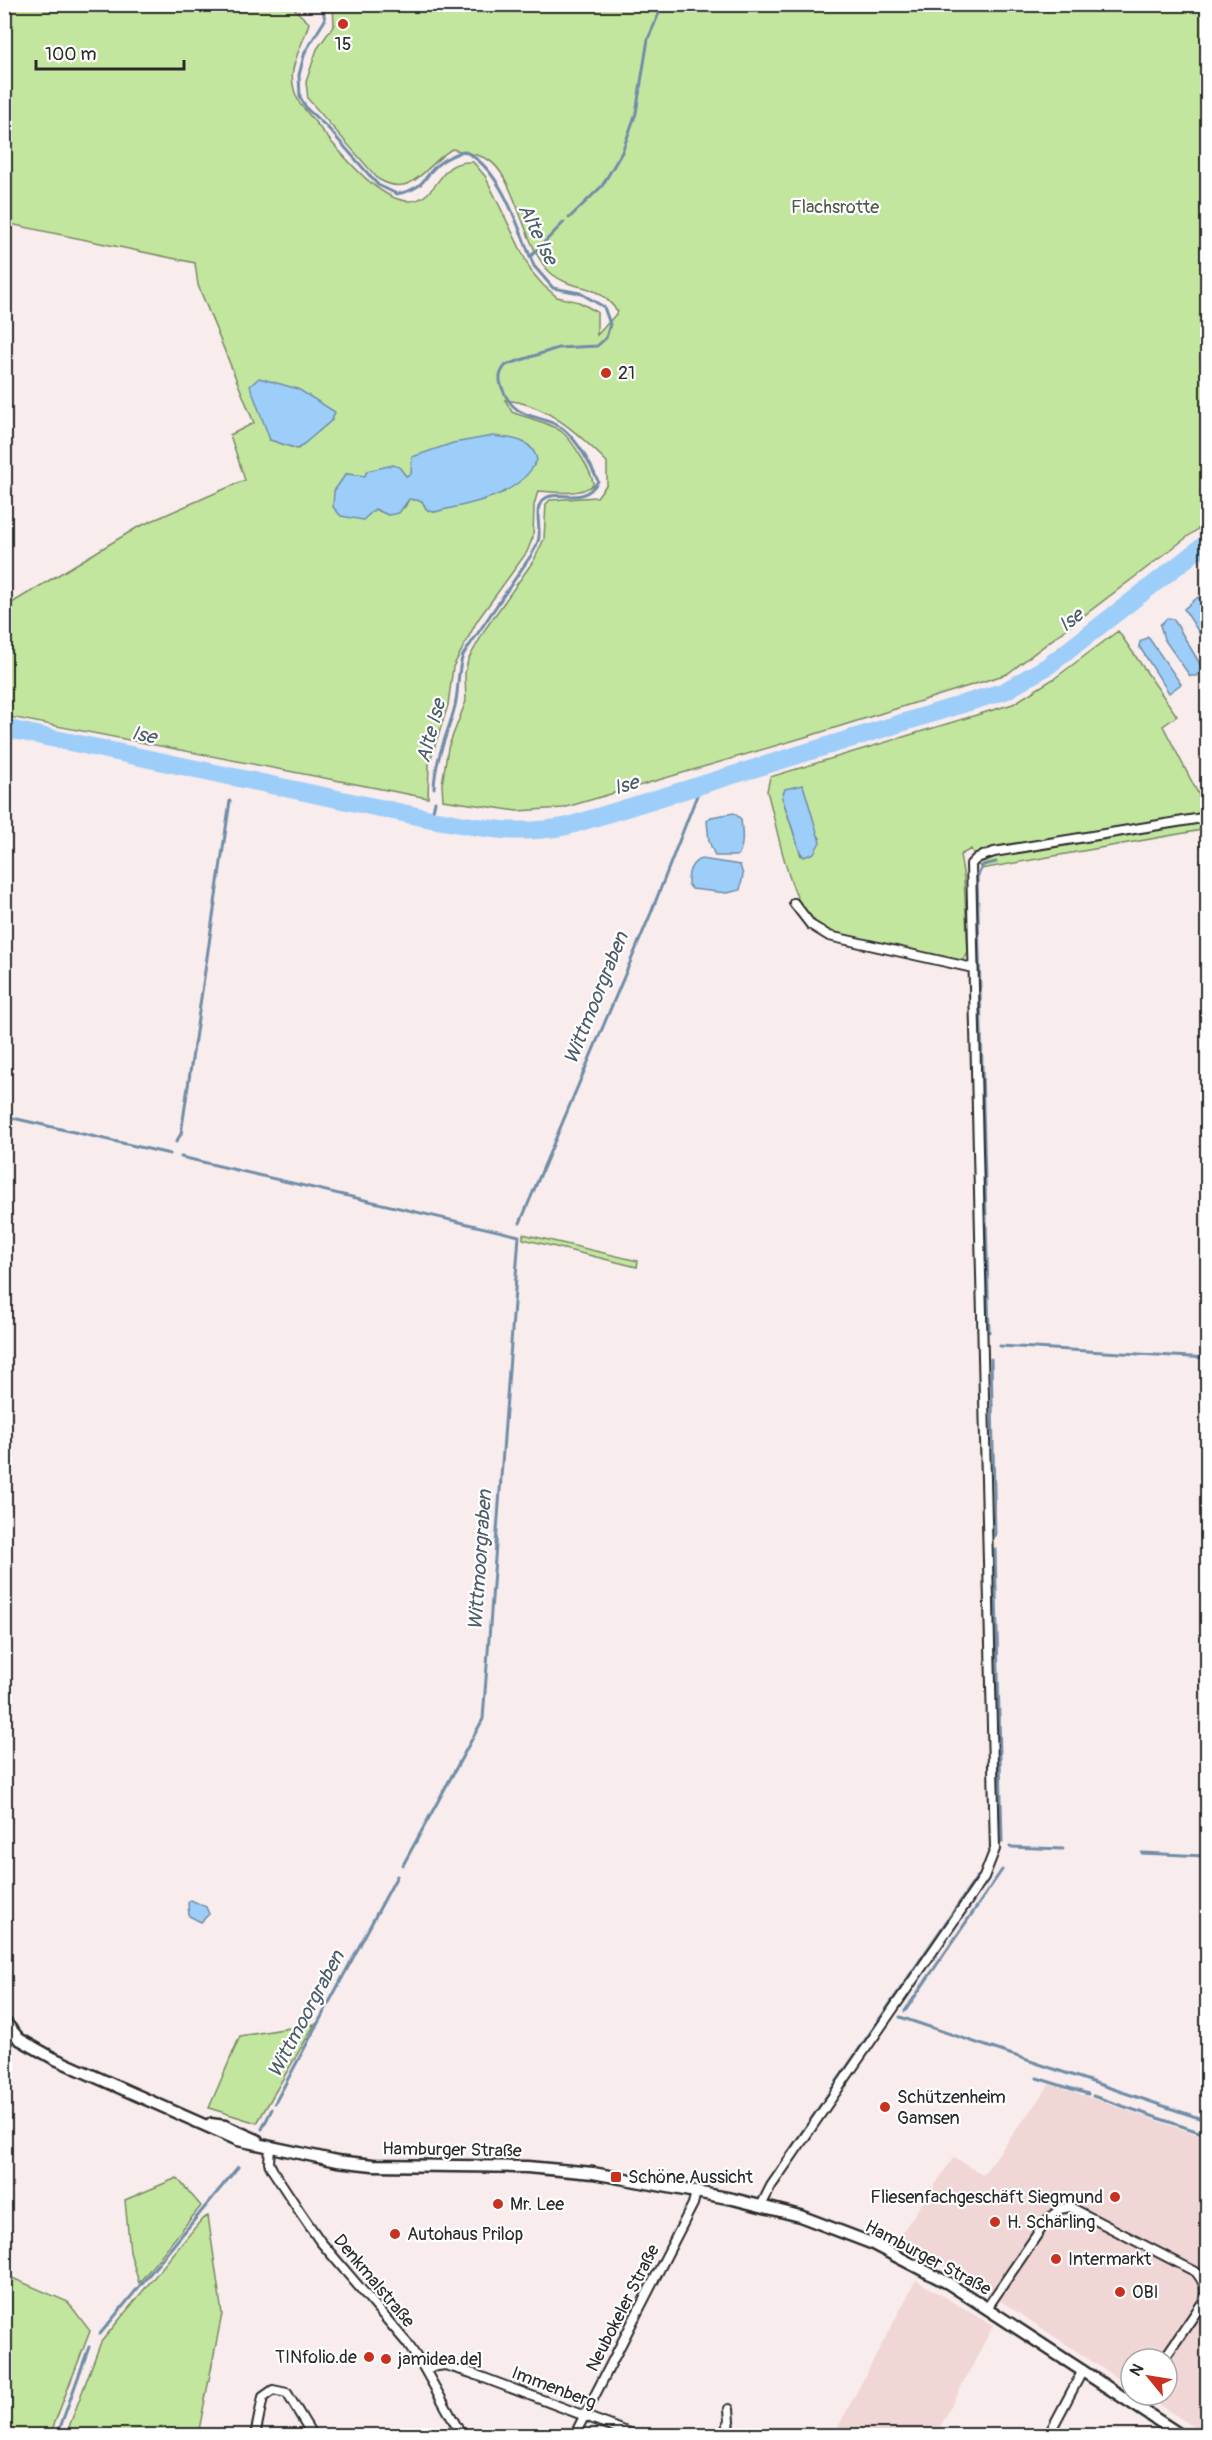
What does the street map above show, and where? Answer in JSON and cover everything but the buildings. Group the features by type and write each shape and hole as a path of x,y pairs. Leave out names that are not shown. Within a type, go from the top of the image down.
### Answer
{"street":[{"path":"761,2206 771,2186 984,1877 995,1849 969,874 971,864 977,858 994,852 1208,817"},
{"path":"794,903 811,925 829,936 973,968"},
{"name":"Hamburger Straße","path":"6,2025 19,2039 53,2058 207,2124 238,2140 337,2161 373,2165 527,2167 572,2171 696,2192 800,2216 871,2243 948,2283 1083,2370 1119,2389"},
{"name":"Denkmalstraße","path":"270,2146 269,2163 306,2221 408,2343 462,2436"},
{"name":"Neubokeler Straße","path":"574,2436 693,2204 696,2192"},
{"path":"987,2308 1047,2220 1060,2209 1070,2207 1196,2272 1202,2280 1205,2294 1203,2302 1172,2347"},
{"name":"Immenberg","path":"424,2368 445,2365 471,2373 638,2436"},
{"path":"1048,2436 1083,2370"},
{"path":"255,2436 263,2397 273,2390 287,2393 314,2436"},
{"name":"Hamburger Straße","path":"1148,2407 1182,2436"},
{"path":"722,2436 730,2421 729,2409"}],"shaded area":[{"path":"1050,2084 1207,2138 1207,2435 1163,2407 1179,2407 1179,2347 1119,2347 1119,2379 969,2280 897,2240 954,2157 983,2175"},
{"path":"916,2280 993,2326 936,2435 834,2435"}],"green space":[{"name":"Flachsrotte","path":"5,5 290,5 309,23 294,63 295,92 300,104 340,152 376,187 394,198 412,201 427,194 450,167 463,162 473,162 485,176 531,271 557,297 579,302 597,312 597,335 618,312 601,295 593,290 561,280 542,263 513,196 497,167 487,159 452,149 410,183 390,184 378,179 308,99 306,82 317,49 334,25 333,5 1207,5 1207,522 1007,674 812,735 563,808 517,811 443,800 442,784 448,748 466,701 465,673 468,660 486,628 534,560 544,539 546,504 550,500 597,497 607,484 607,462 573,431 535,407 505,400 512,412 562,432 581,457 590,473 593,485 574,492 538,491 534,505 533,537 527,552 477,621 453,667 448,705 429,764 428,798 5,716 5,607 138,527 245,480 230,435 254,423 198,285 195,263 5,223","holes":["332,420 297,449 270,440","380,469 406,476 411,474 505,492 434,512 427,510 422,501 409,499 405,507 388,515 375,509 367,516 334,491 346,474 365,476 367,471"]},
{"path":"1118,631 1177,716 1163,726 1207,811 1207,829 981,869 971,849 960,855 964,878 968,952 963,962 860,941 839,935 812,921 796,895 784,860 767,791 770,777 1013,704 1055,678","holes":["782,797 820,838 801,856"]},
{"path":"523,1234 638,1261 637,1267 523,1239"},
{"path":"315,2024 257,2123 209,2108 240,2036"},
{"path":"177,2178 201,2206 139,2283 130,2252 125,2200"},
{"path":"208,2216 222,2314 198,2435 66,2435 101,2342 202,2219"},
{"path":"10,2277 68,2302 90,2331 50,2435 5,2435 4,2288"}],"water":[{"path":"259,378 298,389 335,412 332,420 298,449 270,440 250,386"},
{"path":"493,436 514,439 526,444 531,447 537,460 529,473 506,491 478,502 434,512 427,510 422,501 409,499 399,513 388,515 375,509 363,520 341,516 333,507 334,491 346,474 365,476 367,471 393,465 399,467 406,476 411,474 412,457 453,443"},
{"path":"1198,597 1207,610 1207,645 1184,609"},
{"path":"1167,618 1174,620 1203,669 1196,676 1190,676 1164,639 1160,625"},
{"path":"1148,637 1181,684 1169,693 1139,646 1140,642"},
{"path":"803,785 820,842 814,853 804,857 800,852 782,797 785,789"},
{"path":"734,813 741,819 740,852 737,856 715,856 709,841 707,821 711,817"},
{"path":"701,859 740,865 743,875 740,890 727,893 692,889 688,884 689,872 694,863"},
{"path":"191,1900 206,1907 209,1914 201,1922 189,1916 188,1903"}],"waterway":[{"name":"Alte Ise","path":"322,4 325,20 305,52 299,75 300,97 307,109 328,128 378,185 397,194 415,188 435,167 455,154 463,151 476,159 498,184 515,218 534,266 553,288 580,293 604,307 610,324 606,338 597,346 558,348 506,365 501,374 501,386 514,407 528,415 553,423 568,433 583,453 598,481 585,494 555,495 540,503 539,538 536,547 463,655 455,706 439,756 434,788"},
{"path":"569,218 602,186 622,152 636,113 648,39 663,4"},
{"path":"530,257 564,222"},
{"name":"Ise","path":"4,728 431,819 499,830 550,829 568,826 1005,691 1048,666 1208,542"},
{"name":"Wittmoorgraben","path":"520,1223 651,913 701,785"},
{"path":"176,1142 181,1134 230,801"},
{"name":"Alte Ise","path":"431,819 435,802"},
{"path":"989,1332 977,877 983,865 996,862"},
{"path":"4,1116 170,1154"},
{"name":"Wittmoorgraben","path":"181,1157 519,1236 483,1719 403,1865"},
{"path":"1000,1346 1208,1358"},
{"path":"991,1359 995,1536"},
{"path":"995,1549 1002,1842"},
{"path":"1010,1847 1063,1849"},
{"path":"1142,1853 1204,1856"},
{"path":"905,2011 1002,1870"},
{"name":"Wittmoorgraben","path":"275,2103 397,1876"},
{"path":"783,2160 977,1877"},
{"path":"900,2017 1208,2121"},
{"path":"1037,2078 1088,2094"},
{"path":"1093,2096 1208,2135"},
{"name":"Wittmoorgraben","path":"262,2129 272,2109"},
{"name":"Wittmoorgraben","path":"100,2334 238,2167"},
{"name":"Wittmoorgraben","path":"57,2436 89,2347"}],"place":[{"name":"15","path":"343,24"},
{"name":"21","path":"606,373"},
{"name":"Schützenheim Gamsen","path":"885,2107"},
{"name":"Schöne Aussicht","path":"616,2177"},
{"name":"Fliesenfachgeschäft Siegmund","path":"1115,2197"},
{"name":"Mr. Lee","path":"498,2204"},
{"name":"H. Schärling","path":"995,2222"},
{"name":"Autohaus Prilop","path":"395,2234"},
{"name":"Intermarkt","path":"1056,2259"},
{"name":"OBI","path":"1120,2292"},
{"name":"TINfolio.de","path":"369,2357"},
{"name":"jamidea.de]","path":"386,2359"}]}
